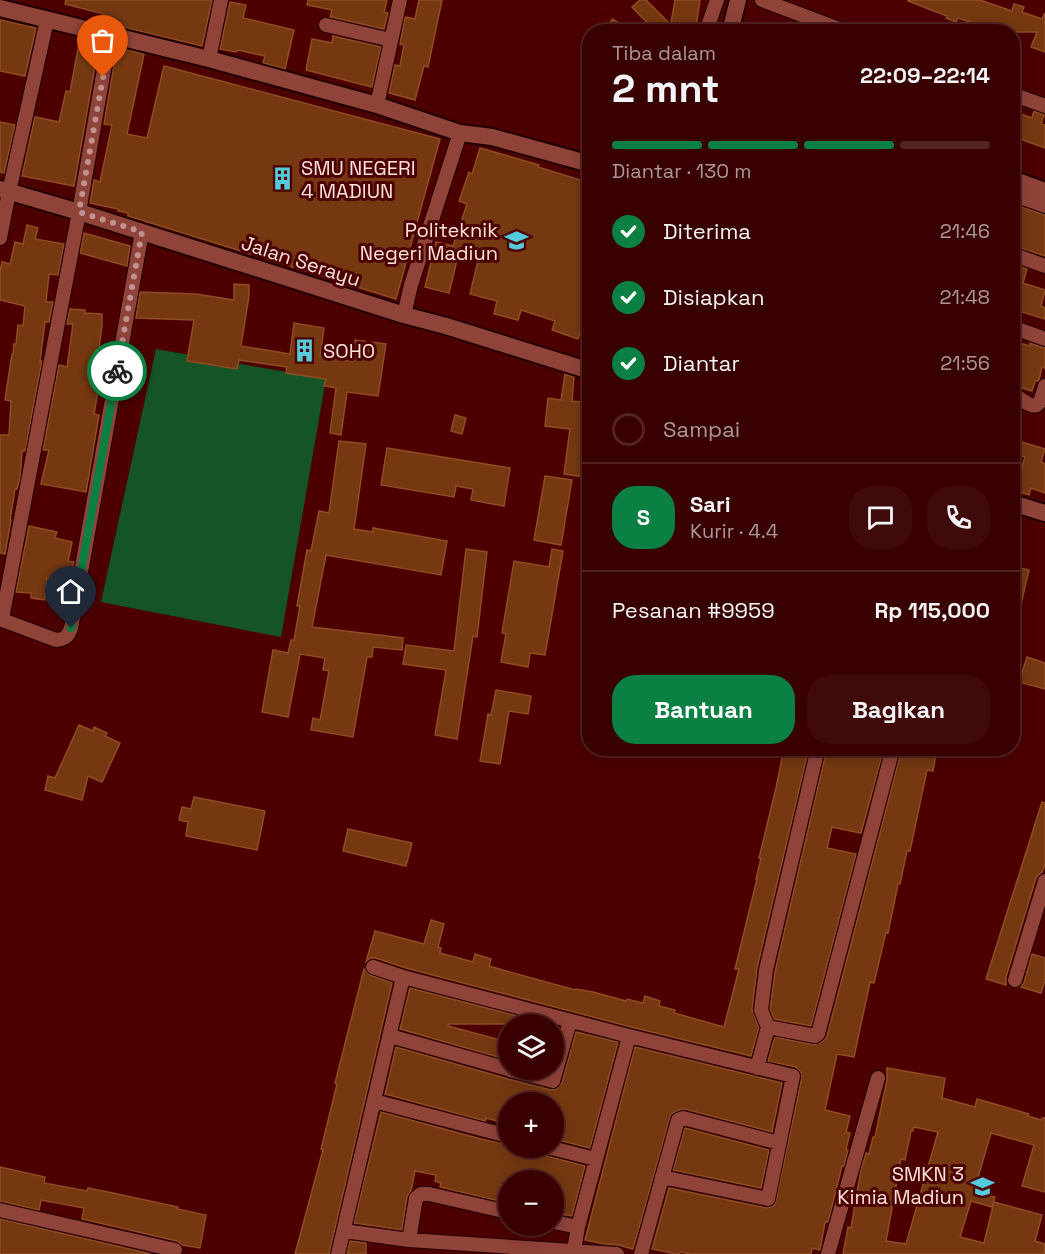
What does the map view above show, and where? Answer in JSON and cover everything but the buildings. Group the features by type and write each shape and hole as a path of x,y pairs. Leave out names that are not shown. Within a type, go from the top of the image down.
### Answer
{"street":[{"path":"209,59 221,0"},
{"path":"377,105 400,0"},
{"path":"709,23 717,0"},
{"path":"732,24 738,0"},
{"path":"762,0 826,24"},
{"path":"0,8 209,59 377,105 460,133 492,137 582,162"},
{"path":"0,238 4,191 47,20"},
{"path":"326,25 391,40"},
{"path":"110,35 79,212 1,619 56,640 69,636 71,628 142,232"},
{"path":"1020,97 1045,106"},
{"path":"404,315 411,285 460,133"},
{"path":"1020,182 1045,191"},
{"name":"Jalan Serayu","path":"4,191 79,212 582,368"},
{"path":"1020,197 1045,206"},
{"path":"1020,257 1045,266"},
{"path":"1020,330 1045,339"},
{"path":"1020,399 1029,405 1038,405 1045,386"},
{"path":"1020,505 1045,513"},
{"path":"757,1068 768,1027 761,1010 766,970 816,756"},
{"path":"768,1027 814,1036 818,1034 891,756"},
{"path":"1015,980 1045,880"},
{"path":"373,968 570,1021 793,1076 768,1199 662,1177"},
{"path":"338,1254 403,977"},
{"path":"564,1042 570,1021"},
{"path":"390,1036 498,1066"},
{"path":"574,1250 578,1227 629,1036"},
{"path":"828,1254 878,1078"},
{"path":"374,1101 498,1133"},
{"path":"641,1254 678,1120 683,1118 779,1143"},
{"path":"564,1151 596,1159"},
{"path":"409,1240 416,1198 421,1194 498,1210"},
{"path":"0,1210 175,1250"},
{"path":"564,1224 578,1227"},
{"path":"344,1231 409,1240 617,1254"}],"green space":[{"path":"156,349 326,379 281,637 101,602"}],"way so far":[{"path":"103,77 79,212 142,232 117,371"}],"place":[{"name":"SMU NEGERI 4 MADIUN","path":"283,179"},
{"name":"Politeknik Negeri Madiun","path":"516,241"},
{"name":"SOHO","path":"305,351"},
{"name":"SMKN 3 Kimia Madiun","path":"982,1186"}],"route":[{"path":"71,628 117,371"}]}
